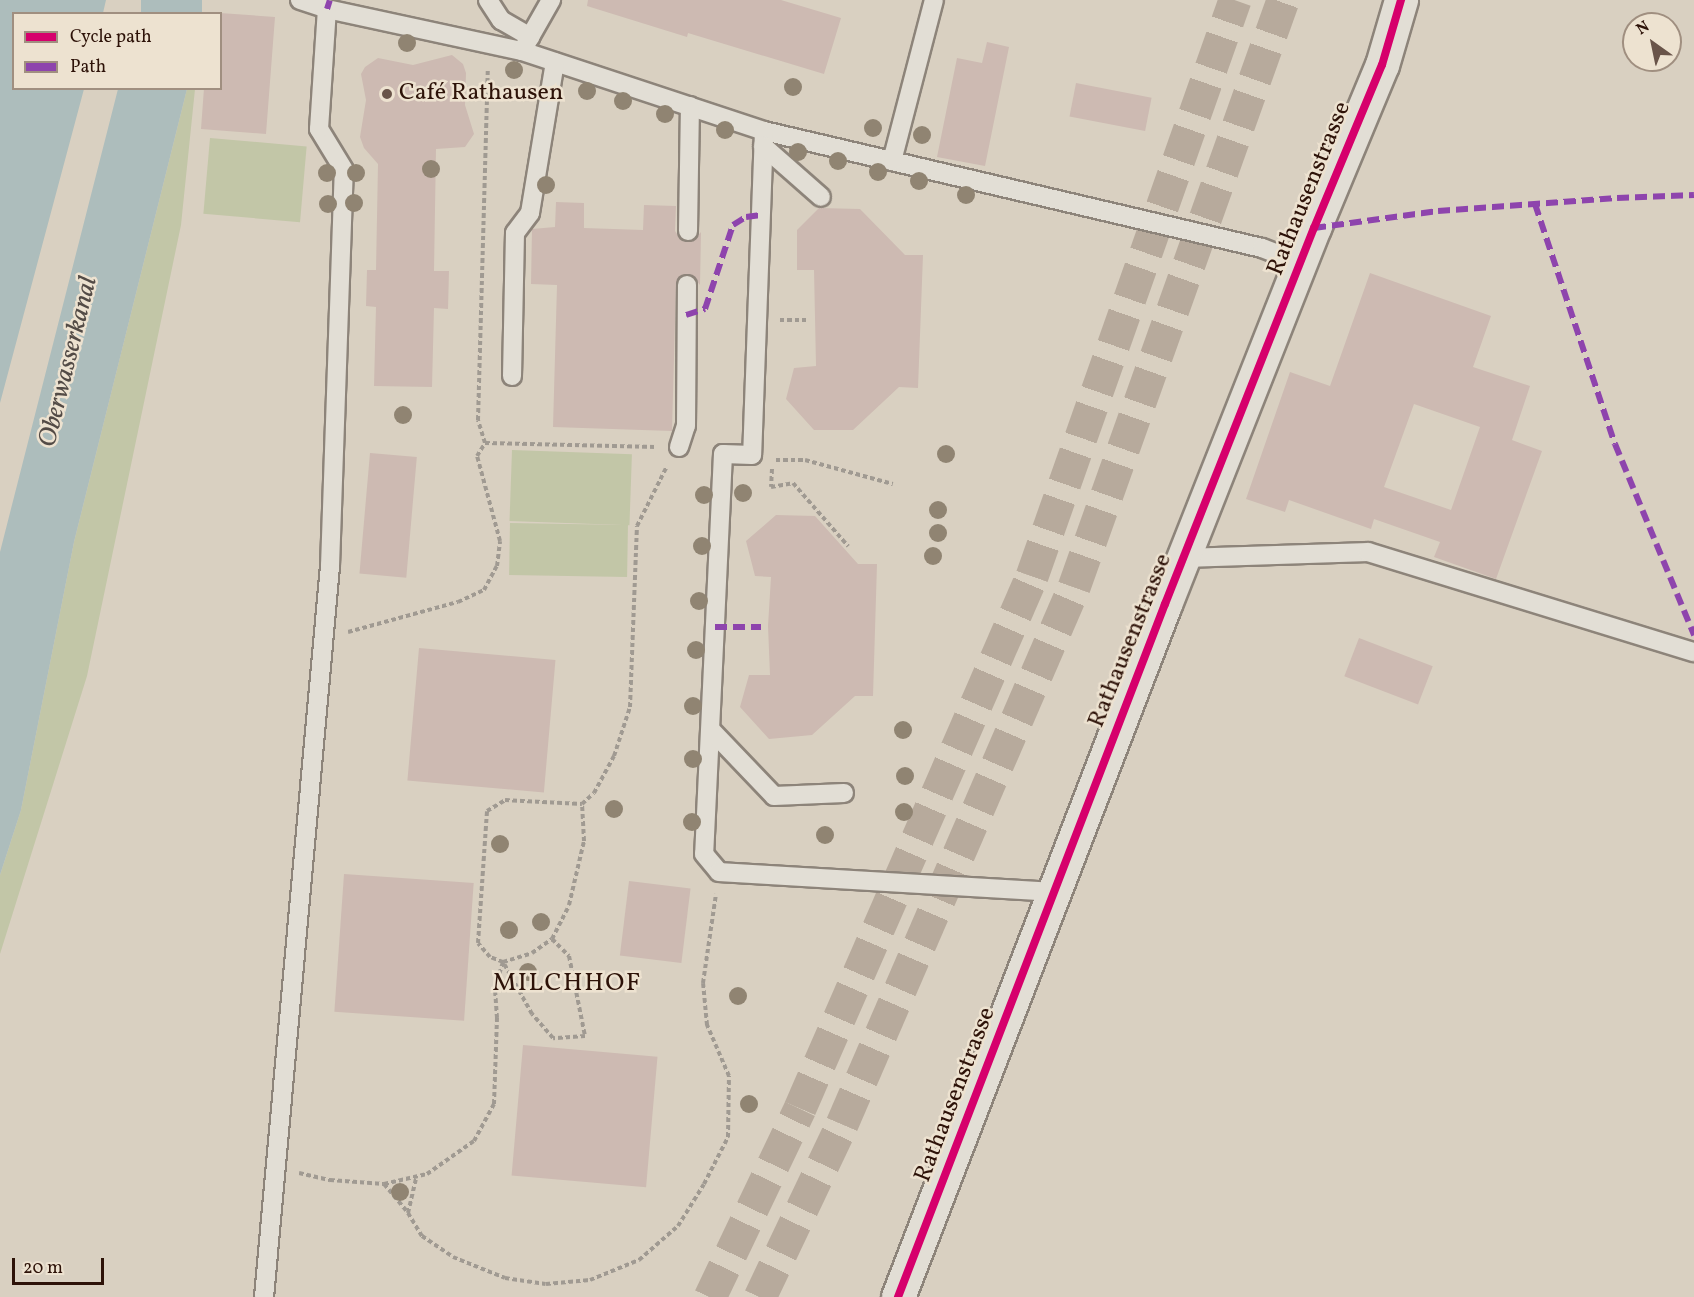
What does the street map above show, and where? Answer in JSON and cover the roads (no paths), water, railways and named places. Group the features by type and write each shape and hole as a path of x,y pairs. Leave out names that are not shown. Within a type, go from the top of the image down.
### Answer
{"street":[{"name":"Rathausenstrasse","path":"898,1297 1185,558 1382,64 1401,0"}],"lane":[{"path":"300,0 327,9 488,44 526,44"},
{"path":"488,0 501,20 526,44 555,62 690,106 764,139 892,161 1262,248 1301,263"},
{"path":"526,44 551,0"},
{"path":"892,161 934,0"},
{"path":"264,1297 274,1166 330,566 339,373 344,170 319,129 327,9"},
{"path":"512,376 515,233 530,213 555,62"},
{"path":"688,231 690,106"},
{"path":"764,139 821,197"},
{"path":"764,139 752,455 723,454 704,855 719,873 1054,892"},
{"path":"679,447 686,426 687,285"},
{"path":"1185,558 1368,552 1694,652"},
{"path":"711,730 774,796 844,793"}],"water":[{"path":"0,0 106,0 103,12 12,12 12,90 84,90 0,403"},
{"path":"141,0 202,0 202,12 141,12"},
{"name":"Oberwasserkanal","path":"118,90 187,90 74,542 21,810 0,875 0,552"}],"tunnel":[{"path":"710,1297 800,1108 1032,576 1235,0"},
{"path":"760,1297 842,1124 1074,587 1283,0"}],"place":[{"name":"Café Rathausen","path":"387,94"}],"district":[{"name":"MILCHHOF","path":"567,984"}]}
